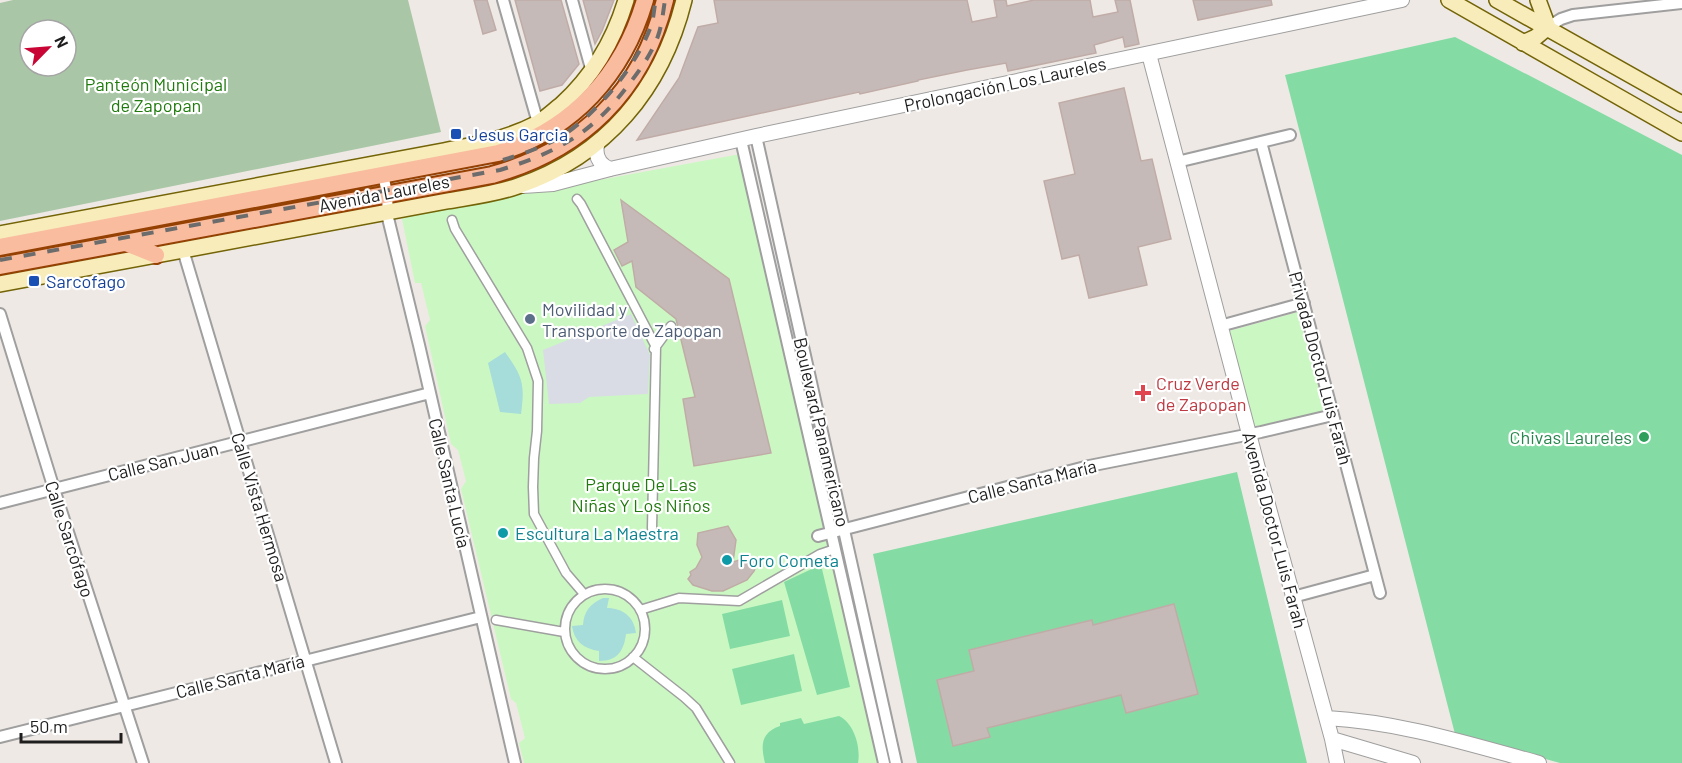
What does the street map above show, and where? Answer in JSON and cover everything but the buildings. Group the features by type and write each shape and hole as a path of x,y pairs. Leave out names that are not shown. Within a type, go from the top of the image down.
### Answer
{"main road":[{"name":"Avenida Laureles","path":"0,234 306,177 380,171 498,153 528,142 592,72 616,28 626,0"},
{"name":"Avenida Laureles","path":"539,129 577,109 604,83 625,50 640,19 645,0"},
{"name":"Avenida Laureles","path":"0,284 183,250 510,170 544,156 588,128 614,103 636,72 651,43 665,0"},
{"name":"Avenida Laureles","path":"0,266 386,200 515,187 552,172 581,155 628,114 656,73 671,41 684,0"},
{"path":"1449,0 1682,133"},
{"path":"1497,0 1682,104"},
{"path":"1538,0 1548,27"},
{"path":"1523,43 1536,37 1548,27"},
{"name":"Avenida Laureles","path":"0,247 323,186 380,171"},
{"path":"306,177 323,186"},
{"path":"126,243 156,255"}],"street":[{"path":"503,0 539,129"},
{"path":"572,0 592,72"},
{"name":"Prolongación Los Laureles","path":"515,187 553,184 756,136 1402,0"},
{"path":"1548,27 1561,19 1574,15 1682,3"},
{"name":"Avenida Doctor Luis Farah","path":"1149,54 1220,326 1327,718 1337,763"},
{"path":"1177,162 1290,135"},
{"name":"Boulevard Panamericano","path":"756,136 896,763"},
{"name":"Boulevard Panamericano","path":"741,140 884,763"},
{"path":"598,142 597,156 609,169"},
{"name":"Privada Doctor Luis Farah","path":"1261,142 1380,593"},
{"name":"Calle Santa Lucía","path":"380,171 388,218 514,763"},
{"path":"577,199 656,347 652,528"},
{"path":"452,220 455,229 527,348 538,381 534,514 566,573 584,594"},
{"name":"Calle Vista Hermosa","path":"183,250 336,763"},
{"path":"1220,326 1304,303"},
{"name":"Calle Sarcófago","path":"0,314 142,763"},
{"path":"650,355 671,326"},
{"name":"Calle San Juan","path":"0,503 430,393"},
{"name":"Calle Santa María","path":"818,536 1089,466 1333,415"},
{"path":"640,610 679,598 739,601 820,554 835,549"},
{"path":"1293,597 1375,575"},
{"path":"600,588 617,590 628,596 640,610 644,619 644,635 639,650 621,666 605,669 593,667 575,656 568,646 564,632 568,611 574,601 584,594 600,588"},
{"name":"Calle Santa María","path":"0,736 481,617"},
{"path":"496,620 564,632"},
{"path":"633,657 696,708 730,763"},
{"path":"1327,718 1381,724 1441,736 1539,763"},
{"path":"1332,739 1413,763"}],"green space":[{"name":"Panteón Municipal de Zapopan","path":"13,0 408,0 441,132 0,221 0,3"},
{"path":"1455,37 1682,155 1682,763 1560,763 1455,734 1285,75"},
{"name":"Parque De Las Niñas Y Los Niños","path":"739,155 882,763 524,763 519,743 525,738 516,703 511,699 461,489 466,481 458,450 451,444 425,326 430,320 421,283 415,283 402,219 408,215"},
{"path":"1298,312 1325,412 1255,430 1229,331"},
{"path":"1237,472 1307,763 917,763 873,554"},
{"path":"818,566 822,569 850,687 817,695 784,582"},
{"path":"782,600 790,636 730,649 722,614"},
{"path":"794,654 802,691 741,705 732,669"},
{"path":"839,716 849,724 855,736 858,763 765,763 763,746 765,736 780,726 780,723 801,718 804,724"}],"shaded area":[{"path":"631,314 650,355 648,394 589,397 580,403 549,404 543,350"}],"water":[{"path":"505,352 516,368 521,381 523,395 521,414 500,412 488,363"},
{"path":"603,598 609,598 607,608 627,614 633,622 636,633 626,634 619,654 611,659 599,661 599,651 581,643 575,636 572,626 583,625 588,608"}],"railway":[{"path":"503,160 540,147 562,136 603,101 638,54 652,23 656,0"},
{"path":"0,260 500,170 540,156 573,139 602,116 615,101 652,49 658,36 665,0"}],"place":[{"name":"Jesus Garcia","path":"456,134"},
{"name":"Sarcofago","path":"34,281"},
{"name":"Movilidad y Transporte de Zapopan","path":"530,319"},
{"name":"Cruz Verde de Zapopan","path":"1143,393"},
{"name":"Chivas Laureles","path":"1644,437"},
{"name":"Escultura La Maestra","path":"503,533"},
{"name":"Foro Cometa","path":"727,560"}]}
